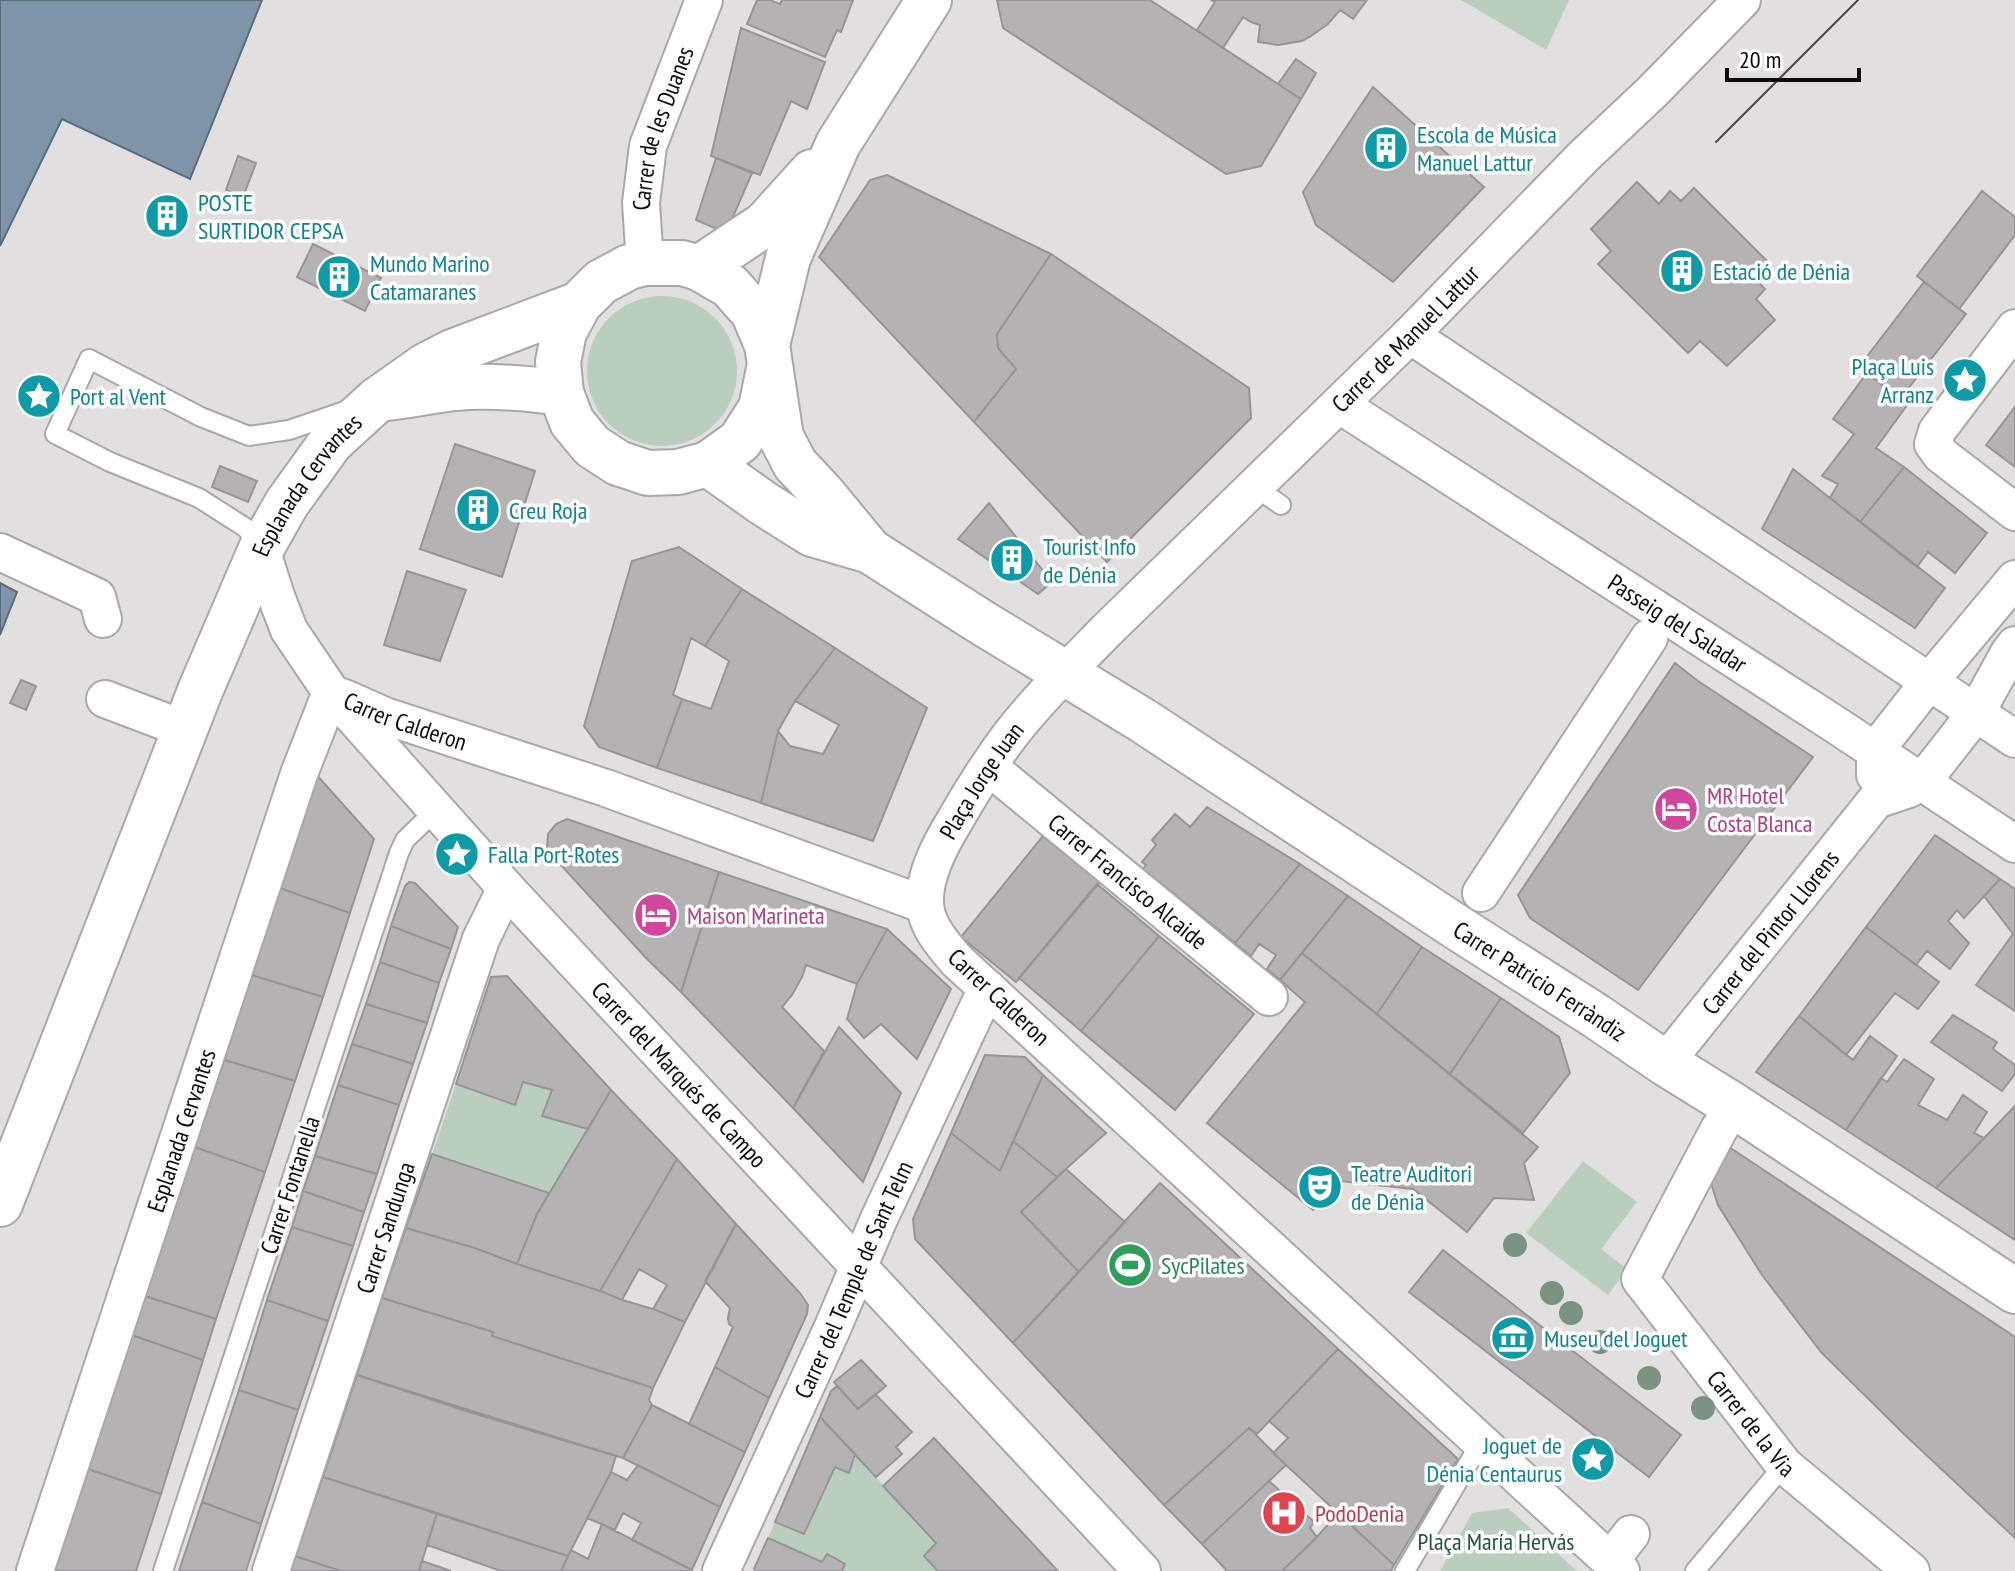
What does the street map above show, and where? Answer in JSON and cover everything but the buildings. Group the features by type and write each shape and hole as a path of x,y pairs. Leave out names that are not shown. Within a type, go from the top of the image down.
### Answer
{"main road":[{"path":"870,551 795,464 781,437 768,357 753,312 730,286 699,268 682,263 645,263 629,267 601,282 579,304 564,332 558,362 561,393 572,422 592,446 618,463 648,473 678,472 708,464 740,441 761,408 768,357 788,258 838,144 929,0"},
{"path":"699,268 765,224 838,144"},
{"name":"Esplanada Cervantes","path":"0,1204 184,729 261,549 287,503 324,451 359,415 425,366 452,352 579,304"},
{"name":"Esplanada Cervantes","path":"377,400 479,387 561,393"},
{"path":"708,464 812,534 870,551"},
{"name":"Carrer Patricio Ferràndiz","path":"870,551 1176,742 2015,1291"}],"street":[{"name":"Carrer de les Duanes","path":"645,263 641,203 648,146 704,0"},
{"name":"Carrer de Manuel Lattur","path":"1066,672 1107,630 1268,496 1340,405 1742,0"},
{"path":"2015,328 1937,431 1933,444 1941,455 2015,512"},
{"path":"1410,335 2015,739"},
{"name":"Passeig del Saladar","path":"1340,405 2015,844"},
{"name":"Carrer del Marqués de Campo","path":"261,549 289,630 331,692 506,888 1142,1571"},
{"path":"0,552 97,597 103,619"},
{"path":"2015,579 1875,751 1876,800 1922,782 1976,713 2015,645"},
{"path":"1481,893 1649,638"},
{"name":"Plaça Jorge Juan","path":"925,905 926,885 938,851 971,792 1011,734 1066,672"},
{"name":"Carrer Calderon","path":"331,692 385,716 606,788 925,905 936,935 956,960 1481,1442 1620,1555"},
{"name":"Esplanada Cervantes","path":"35,1571 294,789 331,692"},
{"path":"105,699 163,721"},
{"name":"Carrer Francisco Alcaide","path":"989,767 1269,997"},
{"name":"Carrer del Pintor Llorens","path":"1665,1063 1876,800"},
{"name":"Carrer Sandunga","path":"271,1571 481,939 506,888"},
{"name":"Carrer del Temple de Sant Telm","path":"721,1571 878,1221 987,988"},
{"name":"Carrer de la Via","path":"1726,1119 1640,1279 1784,1465 1911,1571"}],"lane":[{"path":"261,549 246,528 199,498 110,462 55,434 89,359 201,417 249,436 289,430 377,400"},
{"name":"Carrer Fontanella","path":"163,1571 399,853 405,840 436,810"},
{"path":"1405,1571 1481,1442"},
{"path":"1695,1571 1784,1465"}],"green space":[{"path":"1461,0 1569,0 1546,50"},
{"path":"662,296 691,301 715,318 732,342 737,371 732,400 715,424 691,441 662,446 633,441 609,424 592,400 587,371 592,342 609,318 633,301"},
{"path":"523,1082 552,1090 542,1116 588,1129 549,1193 432,1154 456,1084 514,1105"},
{"path":"1583,1161 1637,1202 1601,1249 1627,1269 1608,1295 1526,1233"},
{"path":"855,1454 936,1543 924,1556 938,1571 842,1571 845,1564 827,1554 822,1562 768,1538 775,1522 805,1534 835,1467 849,1472"},
{"name":"Plaça María Hervás","path":"1508,1508 1577,1571 1440,1571 1472,1513"}],"water":[{"path":"0,0 262,0 190,179 62,119 0,246"},
{"path":"0,583 17,592 0,635"}],"tram line":[{"path":"1716,142 1858,0"}],"place":[{"name":"Escola de Música Manuel Lattur","path":"1386,148"},
{"name":"POSTE SURTIDOR CEPSA","path":"167,216"},
{"name":"Estació de Dénia","path":"1682,271"},
{"name":"Mundo Marino Catamaranes","path":"339,277"},
{"name":"Plaça Luis Arranz","path":"1965,380"},
{"name":"Port al Vent","path":"39,396"},
{"name":"Creu Roja","path":"478,510"},
{"name":"Tourist Info de Dénia","path":"1012,560"},
{"name":"MR Hotel Costa Blanca","path":"1676,809"},
{"name":"Falla Port-Rotes","path":"457,854"},
{"name":"Maison Marineta","path":"656,915"},
{"name":"Teatre Auditori de Dénia","path":"1320,1187"},
{"name":"SycPilates","path":"1130,1265"},
{"name":"Museu del Joguet","path":"1513,1338"},
{"name":"Joguet de Dénia Centaurus","path":"1593,1459"},
{"name":"PodoDenia","path":"1284,1513"}]}
